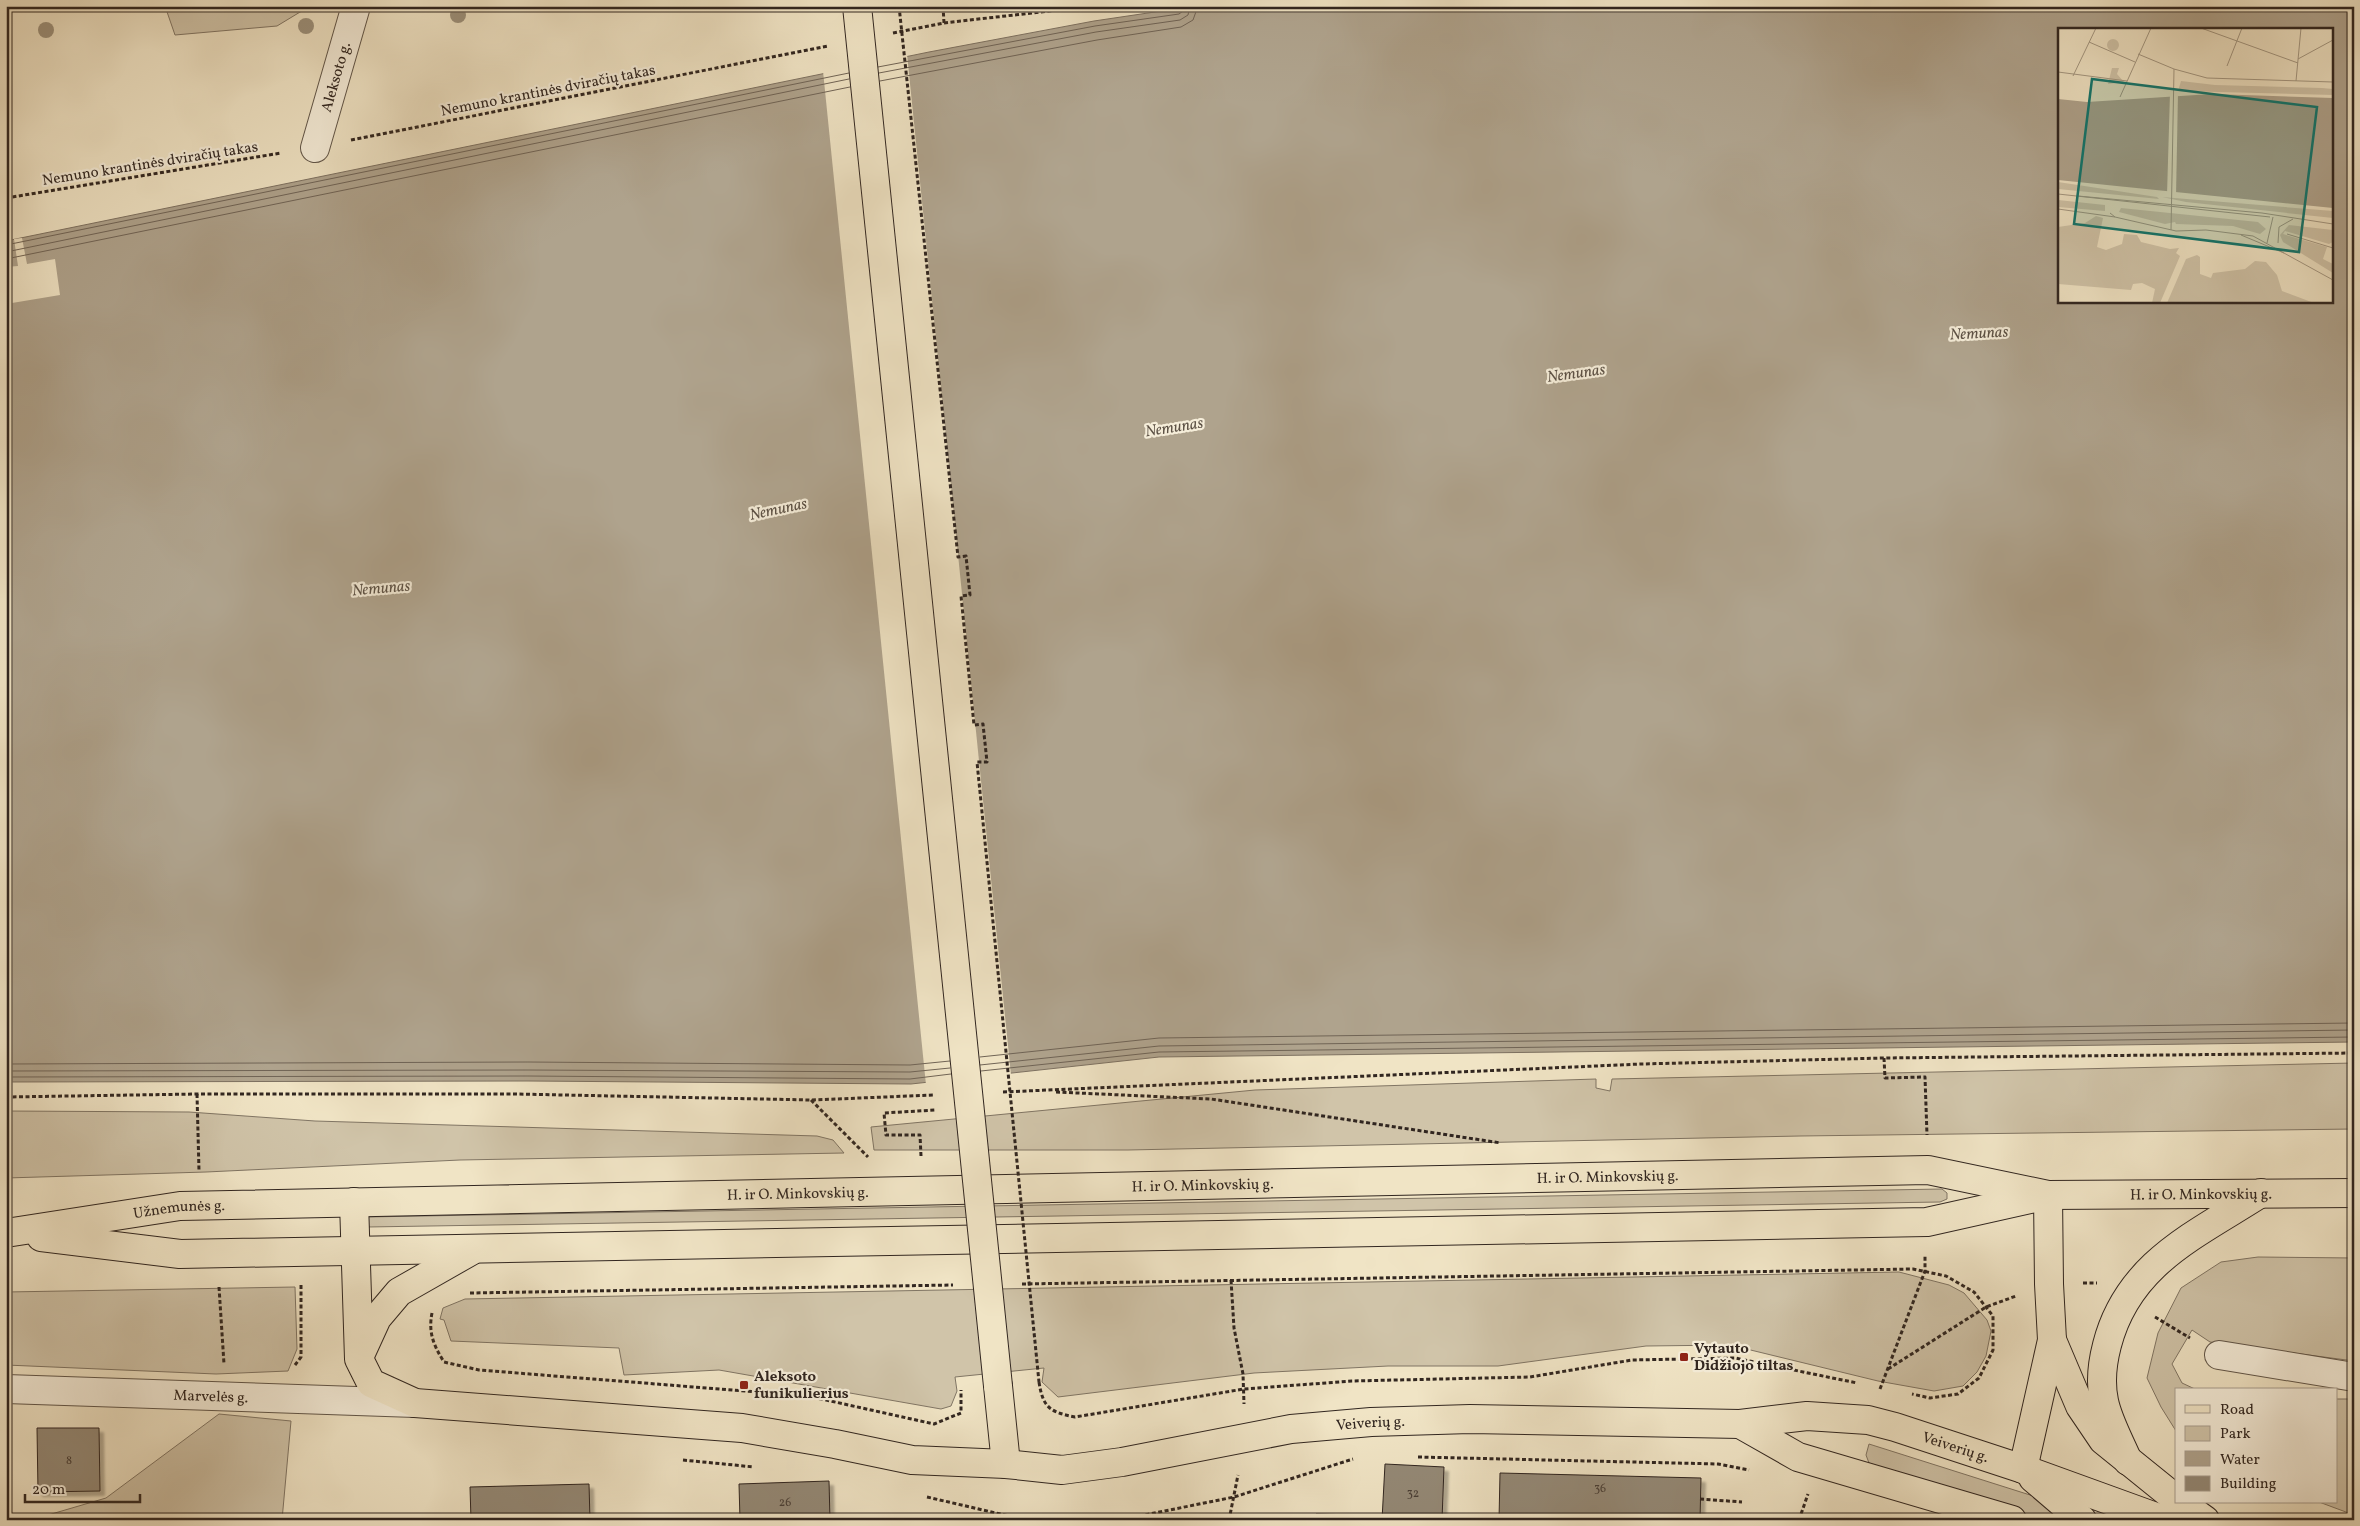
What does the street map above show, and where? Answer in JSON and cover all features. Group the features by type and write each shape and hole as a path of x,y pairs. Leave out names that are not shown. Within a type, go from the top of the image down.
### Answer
{"main road":[{"path":"858,6 1006,1464"},
{"name":"H. ir O. Minkovskių g.","path":"354,1202 1928,1170 2048,1195"},
{"path":"2128,1461 2104,1402 2101,1370 2111,1329 2126,1297 2160,1258 2261,1193"},
{"name":"H. ir O. Minkovskių g.","path":"355,1251 1927,1222 2048,1195 2354,1194"},
{"path":"2048,1195 2052,1340 2023,1469 2082,1520"},
{"path":"354,1202 359,1359 371,1383 415,1403"},
{"name":"Užnemunės g.","path":"6,1233 180,1206 354,1202"},
{"name":"Užnemunės g.","path":"6,1233 180,1254 355,1251"},
{"path":"359,1359 377,1318 400,1292 473,1249"},
{"path":"2052,1340 2080,1406 2103,1440 2175,1498"},
{"name":"Veiverių g.","path":"415,1403 742,1428 912,1460 1070,1469 1122,1462 1291,1429 1371,1422 1470,1419 1740,1424 1807,1416 1868,1420 2023,1469 2164,1520"},
{"name":"Veiverių g.","path":"1740,1424 1798,1456 2012,1520"},
{"path":"2183,1504 2204,1520"}],"street":[{"name":"Aleksoto g.","path":"315,148 356,6"},
{"path":"2219,1355 2354,1377"},
{"name":"Marvelės g.","path":"6,1389 225,1384 415,1403"}],"path":[{"path":"899,6 958,557 966,556 970,595 961,596 974,725 983,724 987,762 977,762 1042,1400 1055,1413 1076,1417 1244,1389 1352,1381 1530,1378 1632,1360 1735,1358 1861,1384"},
{"path":"943,6 944,23"},
{"path":"886,34 944,23 1093,6"},
{"name":"Nemuno krantinės dviračių takas","path":"6,198 315,148 838,44"},
{"path":"996,1092 1641,1064 1884,1058 2354,1052"},
{"path":"1884,1058 1886,1078 1925,1077 1928,1144"},
{"path":"1035,1091 1211,1099 1503,1143"},
{"path":"6,1097 197,1094 515,1094 811,1100 938,1095"},
{"path":"197,1094 199,1180"},
{"path":"811,1100 873,1163"},
{"path":"922,1162 920,1135 886,1135 884,1113 969,1107"},
{"path":"1013,1284 1913,1269 1946,1276 1974,1292 1993,1316 1994,1350 1979,1378 1958,1394 1930,1398 1905,1393"},
{"path":"219,1279 225,1384"},
{"path":"292,1369 301,1357 301,1280"},
{"path":"1231,1280 1234,1328 1244,1389"},
{"path":"468,1293 954,1285"},
{"path":"434,1306 430,1326 433,1345 444,1362 479,1370 808,1396 934,1424 961,1413 961,1390"},
{"path":"1887,1370 1986,1307"},
{"path":"2149,1313 2219,1355"},
{"path":"1870,1386 1888,1390"},
{"path":"1412,1457 1718,1464 1750,1470"},
{"path":"1120,1520 1234,1497 1355,1459"},
{"path":"1229,1520 1234,1497"},
{"path":"1700,1499 1742,1502"}],"green space":[{"path":"165,6 310,6 277,26 175,35"},
{"path":"2354,1063 2354,1129 1800,1136 1128,1150 874,1150 871,1127 1255,1090 1596,1079 1596,1088 1610,1091 1612,1079"},
{"path":"6,1111 189,1112 315,1121 817,1136 833,1140 844,1153 460,1160 206,1172 6,1178"},
{"path":"1942,1189 1947,1193 1947,1199 1940,1202 367,1227 366,1217"},
{"path":"2258,1257 2354,1258 2354,1361 2210,1342 2192,1330 2172,1364 2182,1383 2193,1388 2175,1388 2175,1429 2161,1407 2147,1378 2158,1333 2181,1288 2221,1262"},
{"path":"1899,1272 1949,1285 1964,1293 1987,1320 1991,1331 1986,1356 1977,1372 1963,1386 1934,1391 1878,1381 1730,1345 1646,1346 1498,1366 1388,1366 1254,1373 1058,1397 1042,1382 1044,1368 955,1377 957,1391 951,1406 941,1409 719,1370 624,1375 619,1348 451,1341 444,1320 440,1319 443,1308 465,1299"},
{"path":"295,1287 297,1349 288,1371 216,1374 6,1365 6,1292"},
{"path":"2338,1399 2354,1399 2354,1515 2324,1504 2338,1504"},
{"path":"219,1414 291,1421 282,1520 31,1520 106,1498"},
{"path":"1869,1444 2049,1501 2055,1510 2052,1516 2033,1518 1869,1463 1866,1455"}],"water":[{"name":"Nemunas","path":"1195,6 2354,6 2354,1042 1159,1057 911,1084 528,1081 6,1082 6,241 929,52 1094,21"}],"pier":[{"path":"907,54 1011,1075 926,1085 823,71"},
{"path":"22,238 27,264 55,259 60,295 6,304 6,267 18,266 14,239"}],"building":[{"path":"37,1428 99,1428 100,1491 38,1492"},
{"path":"1385,1464 1444,1467 1442,1520 1382,1520"},
{"path":"1500,1473 1701,1478 1700,1520 1499,1520"},
{"path":"829,1481 830,1520 740,1520 739,1484"},
{"path":"589,1484 590,1520 471,1520 470,1487"},
{"path":"1316,1514 1356,1515 1356,1520 1316,1520"}],"place":[{"name":"Vytauto Didžiojo tiltas","path":"1684,1357"},
{"name":"Aleksoto funikulierius","path":"744,1385"}]}
